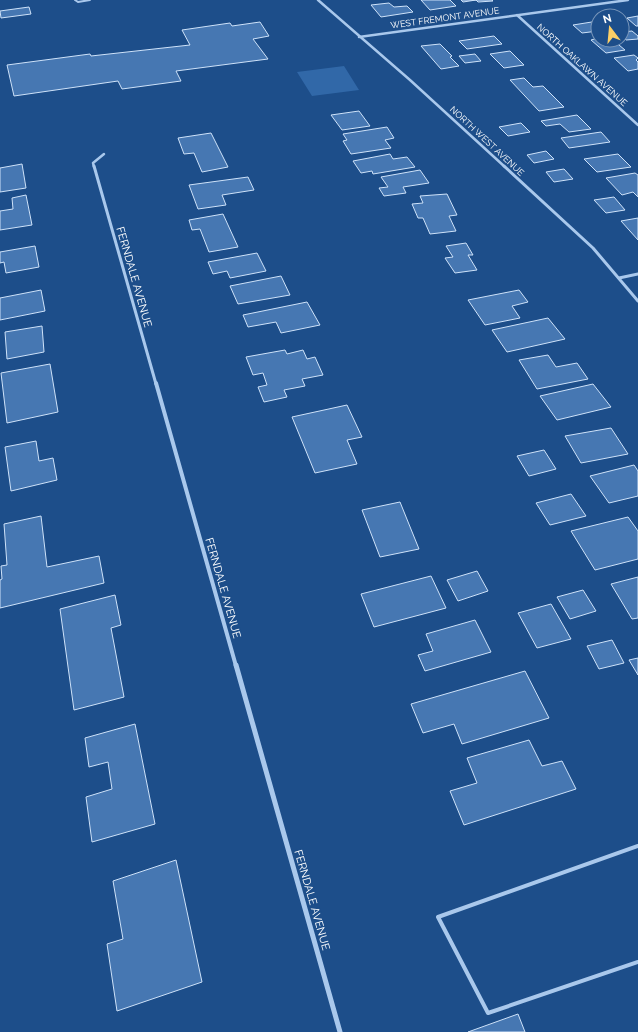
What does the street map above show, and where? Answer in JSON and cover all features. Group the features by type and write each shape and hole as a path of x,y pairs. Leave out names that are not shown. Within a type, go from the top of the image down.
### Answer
{"street":[{"name":"NORTH WEST AVENUE","path":"318,0 410,80 593,248 638,301"},
{"name":"WEST FREMONT AVENUE","path":"359,37 628,0"},
{"name":"NORTH OAKLAWN AVENUE","path":"517,15 638,125"},
{"name":"FERNDALE AVENUE","path":"104,154 92,163 340,1032"},
{"path":"620,278 638,274"}],"lane":[{"path":"75,0 78,2 90,0"},
{"path":"638,846 438,917 488,1013 638,962"}],"shaded area":[{"path":"344,66 359,90 312,96 297,72"}],"building":[{"path":"421,0 450,0 456,6 430,10"},
{"path":"461,0 476,0 463,2"},
{"path":"476,0 492,0 493,1 478,2"},
{"path":"389,3 394,7 407,6 413,12 381,17 371,5"},
{"path":"29,7 31,14 1,18 0,11"},
{"path":"638,16 638,26 630,21 630,17"},
{"path":"260,22 269,36 253,39 268,59 176,71 181,81 122,89 118,81 14,96 7,65 90,54 91,56 190,45 182,30 230,23 232,26"},
{"path":"590,22 590,32 582,33 573,25"},
{"path":"630,31 632,31 638,36 638,39 630,40"},
{"path":"494,36 502,44 467,49 459,41"},
{"path":"440,44 452,56 450,57 459,66 441,69 421,46"},
{"path":"600,48 623,48 625,50 606,53"},
{"path":"510,51 524,65 504,68 490,54"},
{"path":"475,54 481,61 465,63 459,56"},
{"path":"634,55 638,58 636,60 638,62 638,69 628,71 614,58"},
{"path":"524,78 533,87 543,86 564,107 539,111 510,80"},
{"path":"359,111 370,126 342,130 331,115"},
{"path":"577,115 591,129 569,132 560,124 546,126 541,121"},
{"path":"521,123 530,132 508,136 499,127"},
{"path":"387,127 394,138 385,140 391,148 351,154 343,141 347,140 343,134"},
{"path":"601,132 610,142 569,148 561,138"},
{"path":"211,133 228,167 202,172 194,153 184,154 178,138"},
{"path":"546,151 554,159 534,163 527,155"},
{"path":"390,154 393,159 407,157 415,167 373,174 372,171 361,173 353,161"},
{"path":"618,154 631,167 597,172 584,159"},
{"path":"22,164 26,188 0,192 0,168"},
{"path":"564,169 573,179 554,182 546,172"},
{"path":"420,170 429,183 403,187 406,193 384,196 379,188 388,187 381,177"},
{"path":"635,173 638,175 638,197 633,192 622,195 606,178"},
{"path":"248,177 254,190 222,195 226,205 198,209 189,185"},
{"path":"447,194 457,215 449,216 456,231 430,234 423,218 418,218 412,204 423,203 420,196"},
{"path":"26,195 32,225 0,230 0,211 13,209 12,198"},
{"path":"614,197 625,210 606,213 594,200"},
{"path":"223,214 238,247 209,252 200,229 192,230 189,220"},
{"path":"638,218 638,240 621,221"},
{"path":"466,243 473,255 468,255 477,270 455,273 445,258 453,257 446,246"},
{"path":"35,246 39,267 6,273 4,262 0,263 0,252"},
{"path":"257,253 266,271 230,278 227,271 213,274 208,262"},
{"path":"281,276 290,295 238,304 230,286"},
{"path":"41,290 45,311 0,320 0,298"},
{"path":"519,290 528,302 512,306 520,318 485,325 468,300"},
{"path":"307,302 320,325 281,333 276,322 248,327 243,315"},
{"path":"548,318 565,339 507,352 492,330"},
{"path":"42,326 44,352 7,359 5,332"},
{"path":"285,350 287,354 303,350 307,359 315,357 323,375 302,379 305,386 284,390 287,397 264,402 258,387 267,385 263,373 253,375 246,357"},
{"path":"548,355 556,367 577,363 588,379 537,389 519,360"},
{"path":"50,364 58,412 7,423 1,373"},
{"path":"593,384 611,407 557,420 540,396"},
{"path":"347,405 362,437 347,440 357,464 315,473 292,417"},
{"path":"611,428 628,454 581,463 565,436"},
{"path":"36,441 39,461 53,458 57,480 11,491 5,447"},
{"path":"544,450 556,469 529,476 517,456"},
{"path":"634,465 638,471 638,496 609,503 590,476"},
{"path":"571,494 586,516 550,525 536,503"},
{"path":"400,502 419,549 380,557 362,510"},
{"path":"41,516 47,567 99,556 104,583 0,608 0,580 2,579 1,566 7,565 4,524"},
{"path":"628,517 638,531 638,559 595,570 571,531"},
{"path":"477,571 488,591 458,601 447,580"},
{"path":"431,576 446,608 374,627 361,594"},
{"path":"638,577 638,618 632,619 611,584"},
{"path":"583,590 596,611 570,619 557,597"},
{"path":"115,595 121,625 111,628 124,697 74,710 60,609"},
{"path":"551,604 571,639 537,648 518,613"},
{"path":"475,620 491,652 425,671 418,655 433,651 426,634"},
{"path":"612,640 624,663 599,669 587,646"},
{"path":"638,658 638,675 629,660"},
{"path":"525,671 549,718 462,744 454,724 423,733 411,704"},
{"path":"135,724 155,824 92,842 86,797 112,789 108,762 89,767 85,738"},
{"path":"529,740 542,766 562,761 576,789 464,825 450,791 477,783 467,758"},
{"path":"176,860 202,982 117,1011 107,944 123,939 113,881"},
{"path":"518,1014 525,1032 468,1032"}]}
